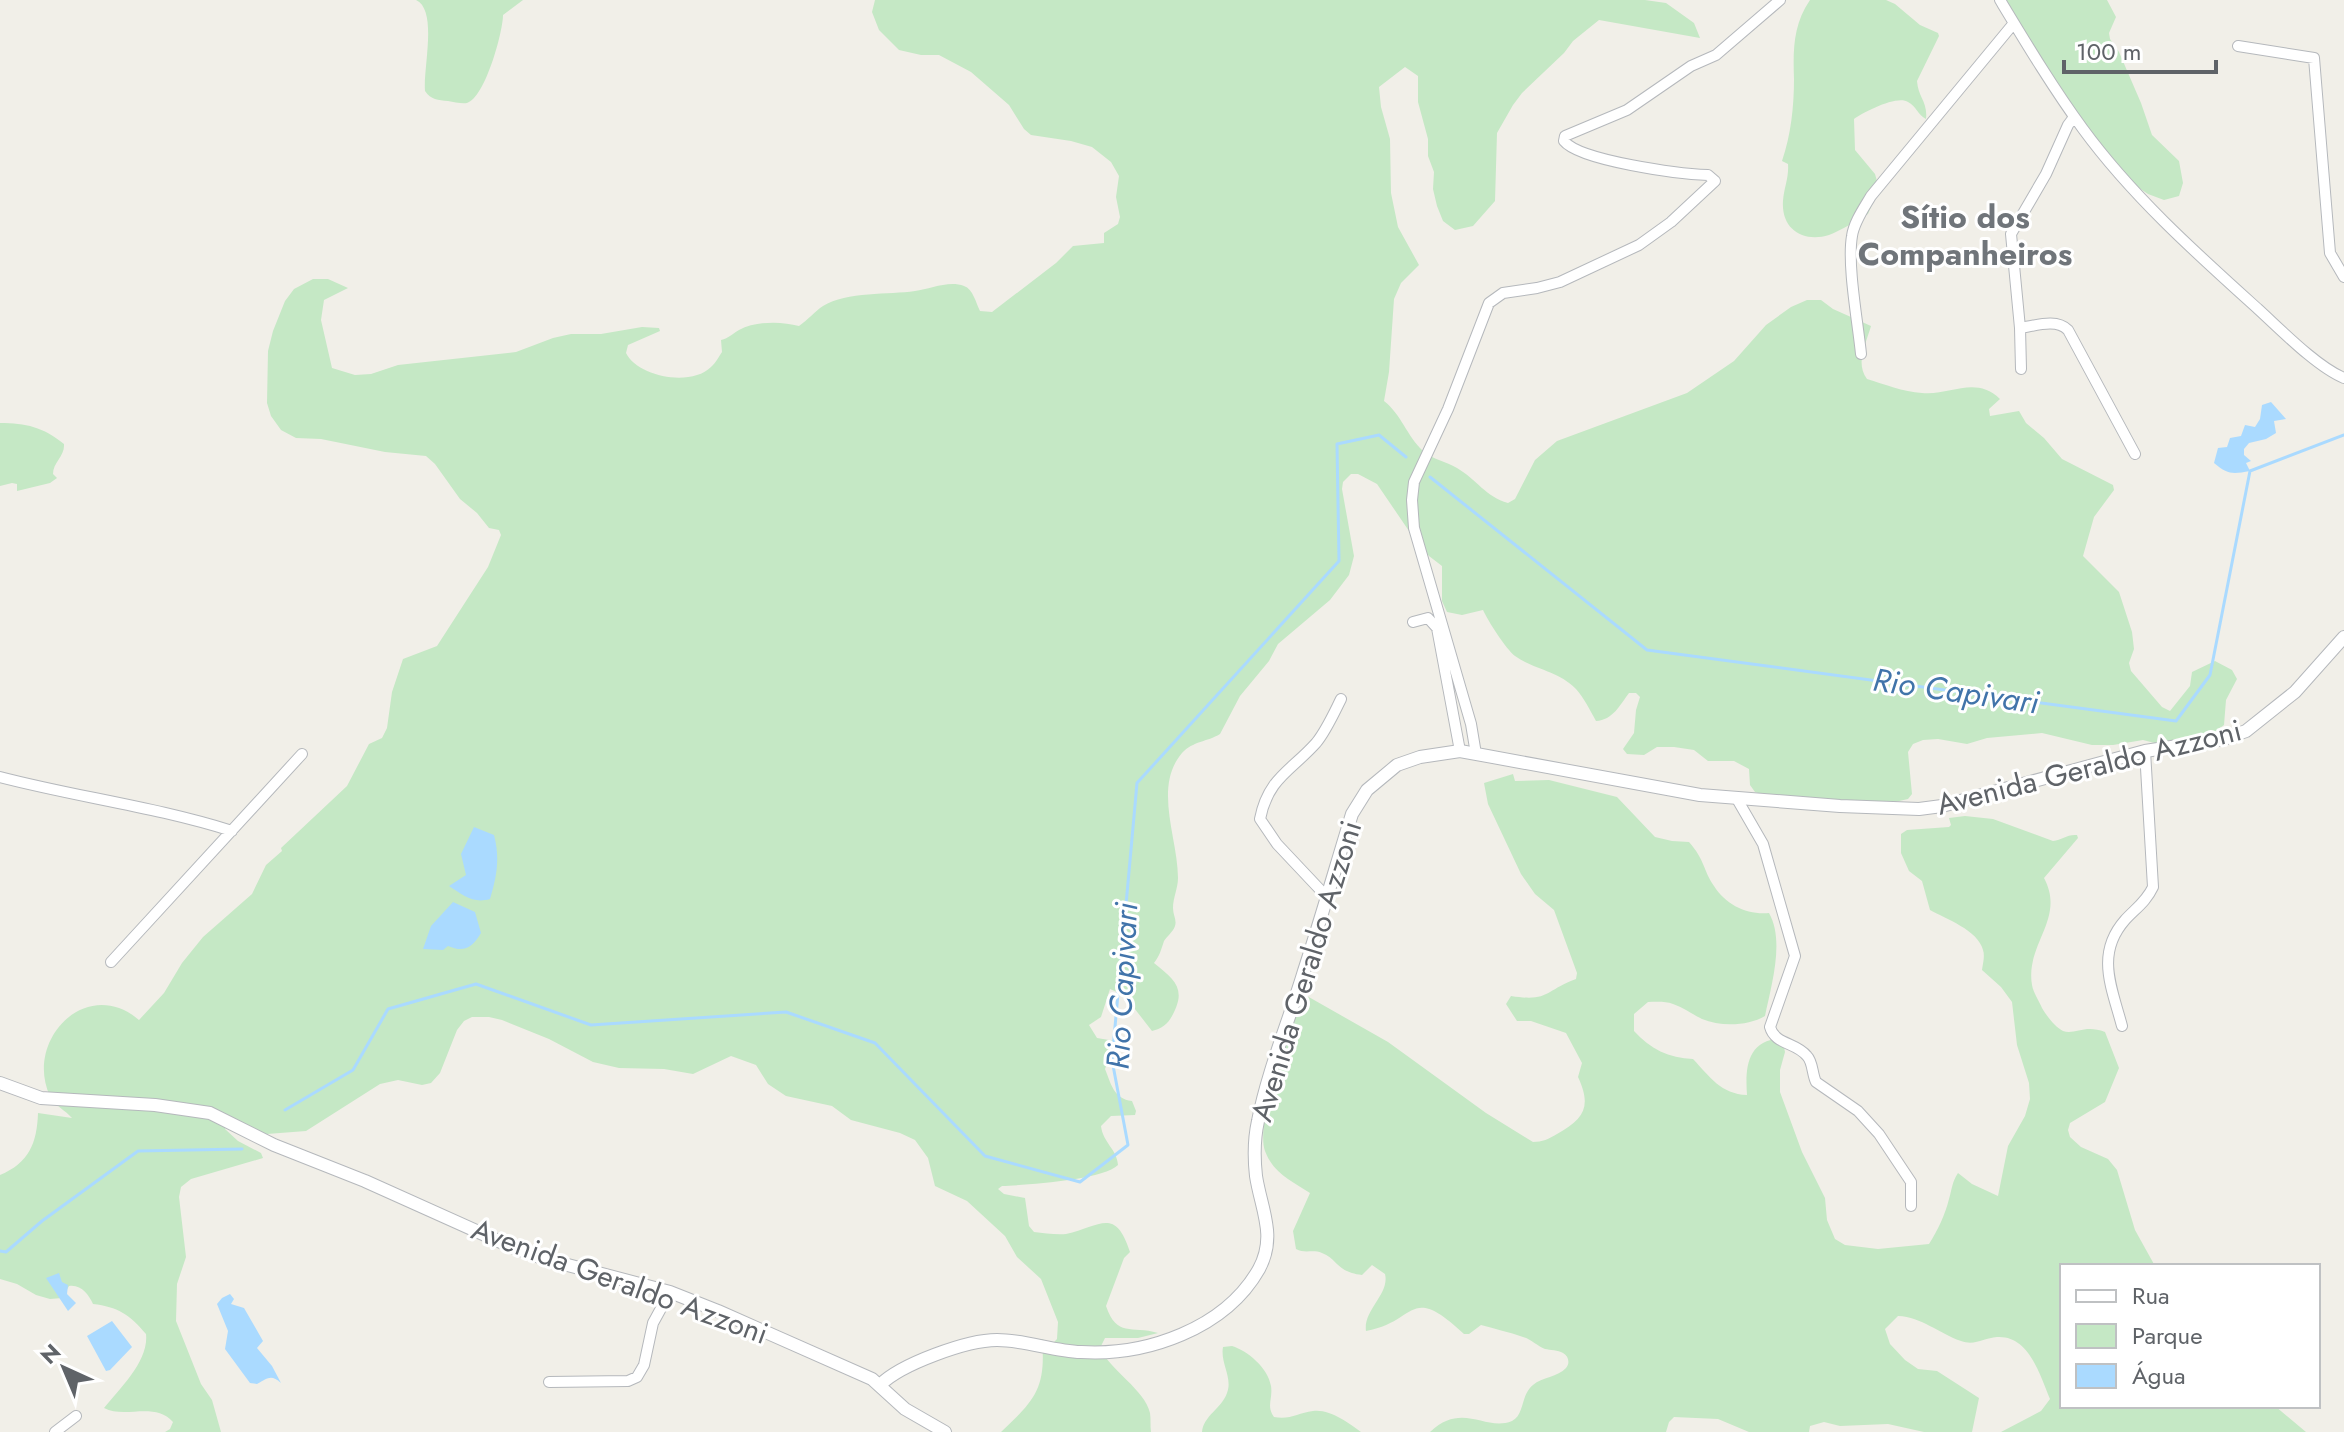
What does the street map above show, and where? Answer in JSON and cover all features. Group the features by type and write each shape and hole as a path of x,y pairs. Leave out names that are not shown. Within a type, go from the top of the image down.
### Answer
{"street":[{"path":"1476,754 1471,724 1414,528 1414,482 1448,409 1489,303 1503,293 1560,282 1639,245 1671,222 1715,181 1708,175 1591,156 1567,146 1565,136 1627,110 1691,66 1716,55 1780,0"},
{"path":"2000,0 2074,117 2127,183 2284,333 2344,378"},
{"path":"1861,354 1851,254 1852,234 1857,222 1871,196 2014,23"},
{"path":"2238,46 2314,58 2330,253 2344,277"},
{"path":"2021,369 2011,234 2074,117"},
{"path":"2020,328 2055,324 2063,325 2068,330 2135,454"},
{"path":"1413,622 1428,618 1437,628 1460,751"},
{"name":"Avenida Geraldo Azzoni","path":"0,1083 41,1098 155,1105 210,1113 274,1145 365,1181 512,1247 545,1259 670,1292 857,1372 880,1385 902,1369 959,1348 995,1340 1079,1352 1153,1346 1187,1332 1212,1316 1248,1285 1265,1255 1269,1233 1256,1177 1258,1121 1352,814 1367,790 1397,765 1420,757 1460,751 1641,785 1737,799 1919,809 1966,801 2145,751 2224,739 2246,731 2295,692 2344,637"},
{"path":"1326,896 1277,844 1260,819 1267,796 1277,780 1316,743 1341,699"},
{"path":"2122,1026 2108,973 2107,952 2113,936 2148,898 2153,887 2145,751"},
{"path":"111,962 302,754"},
{"path":"0,777 64,793 189,817 232,831"},
{"path":"1737,799 1763,844 1795,956 1772,1020 1771,1033 1805,1053 1810,1058 1816,1082 1858,1111 1879,1134 1911,1182 1911,1206"},
{"path":"549,1382 628,1381 637,1377 644,1365 653,1323 670,1292"},
{"path":"880,1385 905,1409 945,1432"},
{"path":"55,1432 76,1416"}],"green space":[{"path":"416,0 523,0 503,15 486,77 480,90 467,103 435,99 425,91 428,27 423,6"},
{"path":"875,0 1645,0 1666,3 1694,23 1700,38 1599,20 1573,41 1522,93 1497,133 1495,201 1473,226 1455,230 1443,221 1437,206 1428,139 1418,102 1418,76 1405,67 1379,87 1390,139 1391,193 1398,227 1419,265 1401,283 1394,299 1384,401 1417,445 1427,454 1464,472 1493,497 1508,503 1515,499 1535,460 1557,441 1687,393 1734,361 1766,325 1791,307 1807,300 1821,300 1833,309 1871,326 1862,360 1867,379 1915,392 1932,393 1972,387 1991,392 2000,399 1989,409 1990,416 2019,411 2026,423 2062,459 2113,485 2114,490 2094,517 2083,556 2119,592 2132,632 2134,649 2129,663 2131,671 2162,707 2170,711 2190,686 2192,672 2215,661 2232,670 2237,679 2226,700 2224,725 2209,736 2166,746 2143,740 2092,745 2042,733 1987,738 1967,744 1923,740 1913,744 1908,752 1912,794 1908,799 1796,805 1755,792 1750,785 1749,769 1734,761 1708,761 1694,750 1674,747 1657,747 1644,755 1627,754 1623,749 1634,733 1640,697 1629,693 1612,715 1596,721 1582,696 1569,683 1515,656 1483,610 1462,615 1447,612 1442,601 1442,566 1429,556 1409,531 1377,484 1358,474 1351,474 1343,482 1342,489 1354,556 1349,575 1330,600 1278,644 1269,661 1240,696 1220,734 1186,749 1174,766 1168,797 1178,878 1173,908 1175,924 1154,963 1176,986 1176,1007 1166,1024 1152,1031 1124,995 1110,989 1101,1017 1089,1025 1097,1038 1121,1045 1122,1050 1108,1061 1105,1069 1114,1090 1132,1101 1136,1111 1135,1115 1111,1116 1101,1126 1118,1165 1081,1178 1002,1186 998,1189 1004,1194 1025,1198 1029,1226 1034,1232 1066,1234 1105,1223 1112,1224 1124,1238 1130,1252 1124,1258 1106,1306 1110,1316 1120,1326 1158,1333 1138,1338 1105,1338 1100,1348 1147,1405 1151,1432 1001,1432 1036,1392 1042,1370 1042,1339 1052,1344 1057,1339 1058,1322 1041,1279 1017,1257 1005,1236 967,1201 935,1186 928,1158 915,1140 851,1120 832,1106 786,1096 768,1084 756,1065 731,1056 693,1074 664,1069 619,1068 593,1062 549,1039 489,1017 472,1017 464,1021 457,1030 440,1073 431,1083 422,1085 398,1080 380,1084 306,1131 267,1134 227,1125 225,1129 238,1141 261,1153 263,1158 191,1179 181,1187 179,1197 186,1257 177,1284 176,1321 201,1384 212,1400 221,1432 165,1432 173,1422 158,1412 121,1412 104,1408 138,1364 146,1344 146,1334 122,1313 93,1304 81,1288 69,1286 62,1298 50,1299 0,1279 0,1175 18,1164 30,1151 38,1113 72,1118 50,1096 44,1075 45,1055 53,1036 65,1020 81,1010 99,1005 119,1008 139,1020 164,993 203,937 252,894 266,865 282,851 281,848 347,786 369,744 382,738 387,728 392,692 403,659 437,646 488,567 501,535 499,530 489,528 460,499 426,456 385,452 321,439 296,438 281,430 271,416 267,403 268,351 285,301 294,289 313,279 328,279 348,288 324,300 321,320 332,368 355,375 371,374 398,365 516,352 571,334 601,334 642,327 659,328 660,331 628,345 626,353 642,368 678,378 691,377 711,367 722,352 721,340 739,330 769,323 799,326 823,306 844,298 958,284 970,290 980,311 992,312 1056,263 1073,246 1104,243 1104,233 1118,224 1120,217 1116,197 1119,176 1111,162 1092,147 1031,135 1009,105 971,72 939,55 899,50 879,30 872,12"},
{"path":"1810,0 1886,0 1939,36 1917,81 1926,108 1926,119 1903,100 1881,105 1854,119 1855,150 1875,174 1877,181 1874,200 1868,214 1839,231 1819,237 1796,232 1783,211 1788,164 1782,161 1793,110 1795,38"},
{"path":"2001,0 2107,0 2116,17 2109,33 2110,39 2119,52 2152,135 2179,161 2183,183 2179,196 2164,200 2148,194 2124,178 2087,133"},
{"path":"0,423 34,427 64,444 53,474 57,478 50,483 17,491 17,484 0,486"},
{"path":"1513,774 1515,781 1549,780 1617,797 1655,837 1689,842 1714,886 1731,903 1753,912 1769,913 1774,924 1776,950 1765,1016 1743,1023 1717,1023 1670,1003 1648,1002 1634,1014 1634,1031 1660,1051 1693,1059 1723,1088 1747,1095 1748,1065 1755,1050 1770,1040 1782,1038 1785,1052 1780,1070 1780,1092 1802,1152 1825,1198 1827,1220 1835,1239 1845,1245 1878,1249 1929,1244 1943,1217 1958,1173 1972,1184 1998,1196 2008,1146 2025,1116 2030,1099 2029,1083 2017,1045 2012,1002 1982,970 1984,952 1975,937 1930,910 1922,881 1909,871 1901,853 1901,834 1907,830 1949,827 1949,818 1965,816 1993,819 2053,841 2077,835 2078,838 2044,878 2050,893 2050,906 2031,970 2032,985 2044,1011 2063,1031 2092,1029 2105,1032 2119,1068 2105,1102 2070,1123 2068,1130 2070,1137 2081,1147 2108,1159 2117,1170 2135,1230 2154,1264 2060,1264 2060,1408 2277,1408 2306,1432 2001,1432 2041,1411 2050,1399 2025,1349 2008,1338 1997,1337 1971,1343 1961,1341 1922,1322 1898,1316 1885,1329 1890,1344 1905,1360 1918,1369 1937,1371 1979,1398 1972,1432 1924,1432 1888,1424 1840,1426 1824,1422 1810,1426 1809,1432 1749,1432 1718,1419 1674,1417 1666,1432 1430,1432 1453,1419 1492,1423 1512,1421 1519,1414 1529,1389 1537,1382 1563,1371 1568,1358 1561,1352 1545,1349 1526,1338 1481,1325 1464,1334 1432,1310 1422,1308 1366,1331 1368,1316 1384,1288 1385,1274 1372,1265 1362,1275 1353,1273 1322,1253 1296,1249 1293,1231 1310,1193 1273,1165 1265,1151 1263,1138 1275,1072 1291,1025 1307,996 1388,1042 1486,1113 1533,1142 1542,1141 1566,1128 1583,1111 1584,1096 1578,1077 1582,1063 1566,1033 1531,1021 1517,1021 1506,1004 1511,996 1533,998 1546,994 1576,979 1577,973 1554,910 1535,894 1521,874 1488,804 1484,783"},
{"path":"1232,1346 1251,1356 1266,1373 1271,1386 1270,1406 1274,1417 1326,1412 1361,1432 1202,1432 1206,1421 1227,1393 1223,1347"}],"water":[{"path":"2271,402 2286,419 2274,421 2276,433 2249,443 2244,449 2244,455 2251,461 2246,463 2250,471 2231,473 2214,463 2218,448 2227,447 2230,438 2241,436 2245,425 2255,427 2262,405"},
{"path":"474,827 494,835 496,843 497,859 490,899 468,898 449,886 466,875 461,854"},
{"path":"453,902 475,912 481,933 471,946 463,949 448,946 443,950 423,949 431,926"},
{"path":"59,1273 62,1282 68,1285 67,1294 76,1303 68,1311 46,1278"},
{"path":"230,1294 234,1299 231,1304 244,1308 263,1341 257,1348 281,1383 272,1378 257,1384 250,1383 225,1349 228,1331 217,1304"},
{"path":"112,1321 132,1347 106,1371 87,1336"}],"waterway":[{"name":"Rio Capivari","path":"285,1110 353,1070 388,1009 476,984 591,1025 786,1012 875,1043 985,1156 1080,1182 1128,1145 1112,1060 1137,783 1339,561 1337,444 1379,435 1406,457"},
{"name":"Rio Capivari","path":"1430,477 1647,650 2176,721 2210,675 2250,471 2344,435"},
{"name":"Rio Capivari","path":"0,1251 6,1252 42,1221 138,1151 242,1149"}],"district":[{"name":"Sítio dos Companheiros","path":"1965,236"}]}
